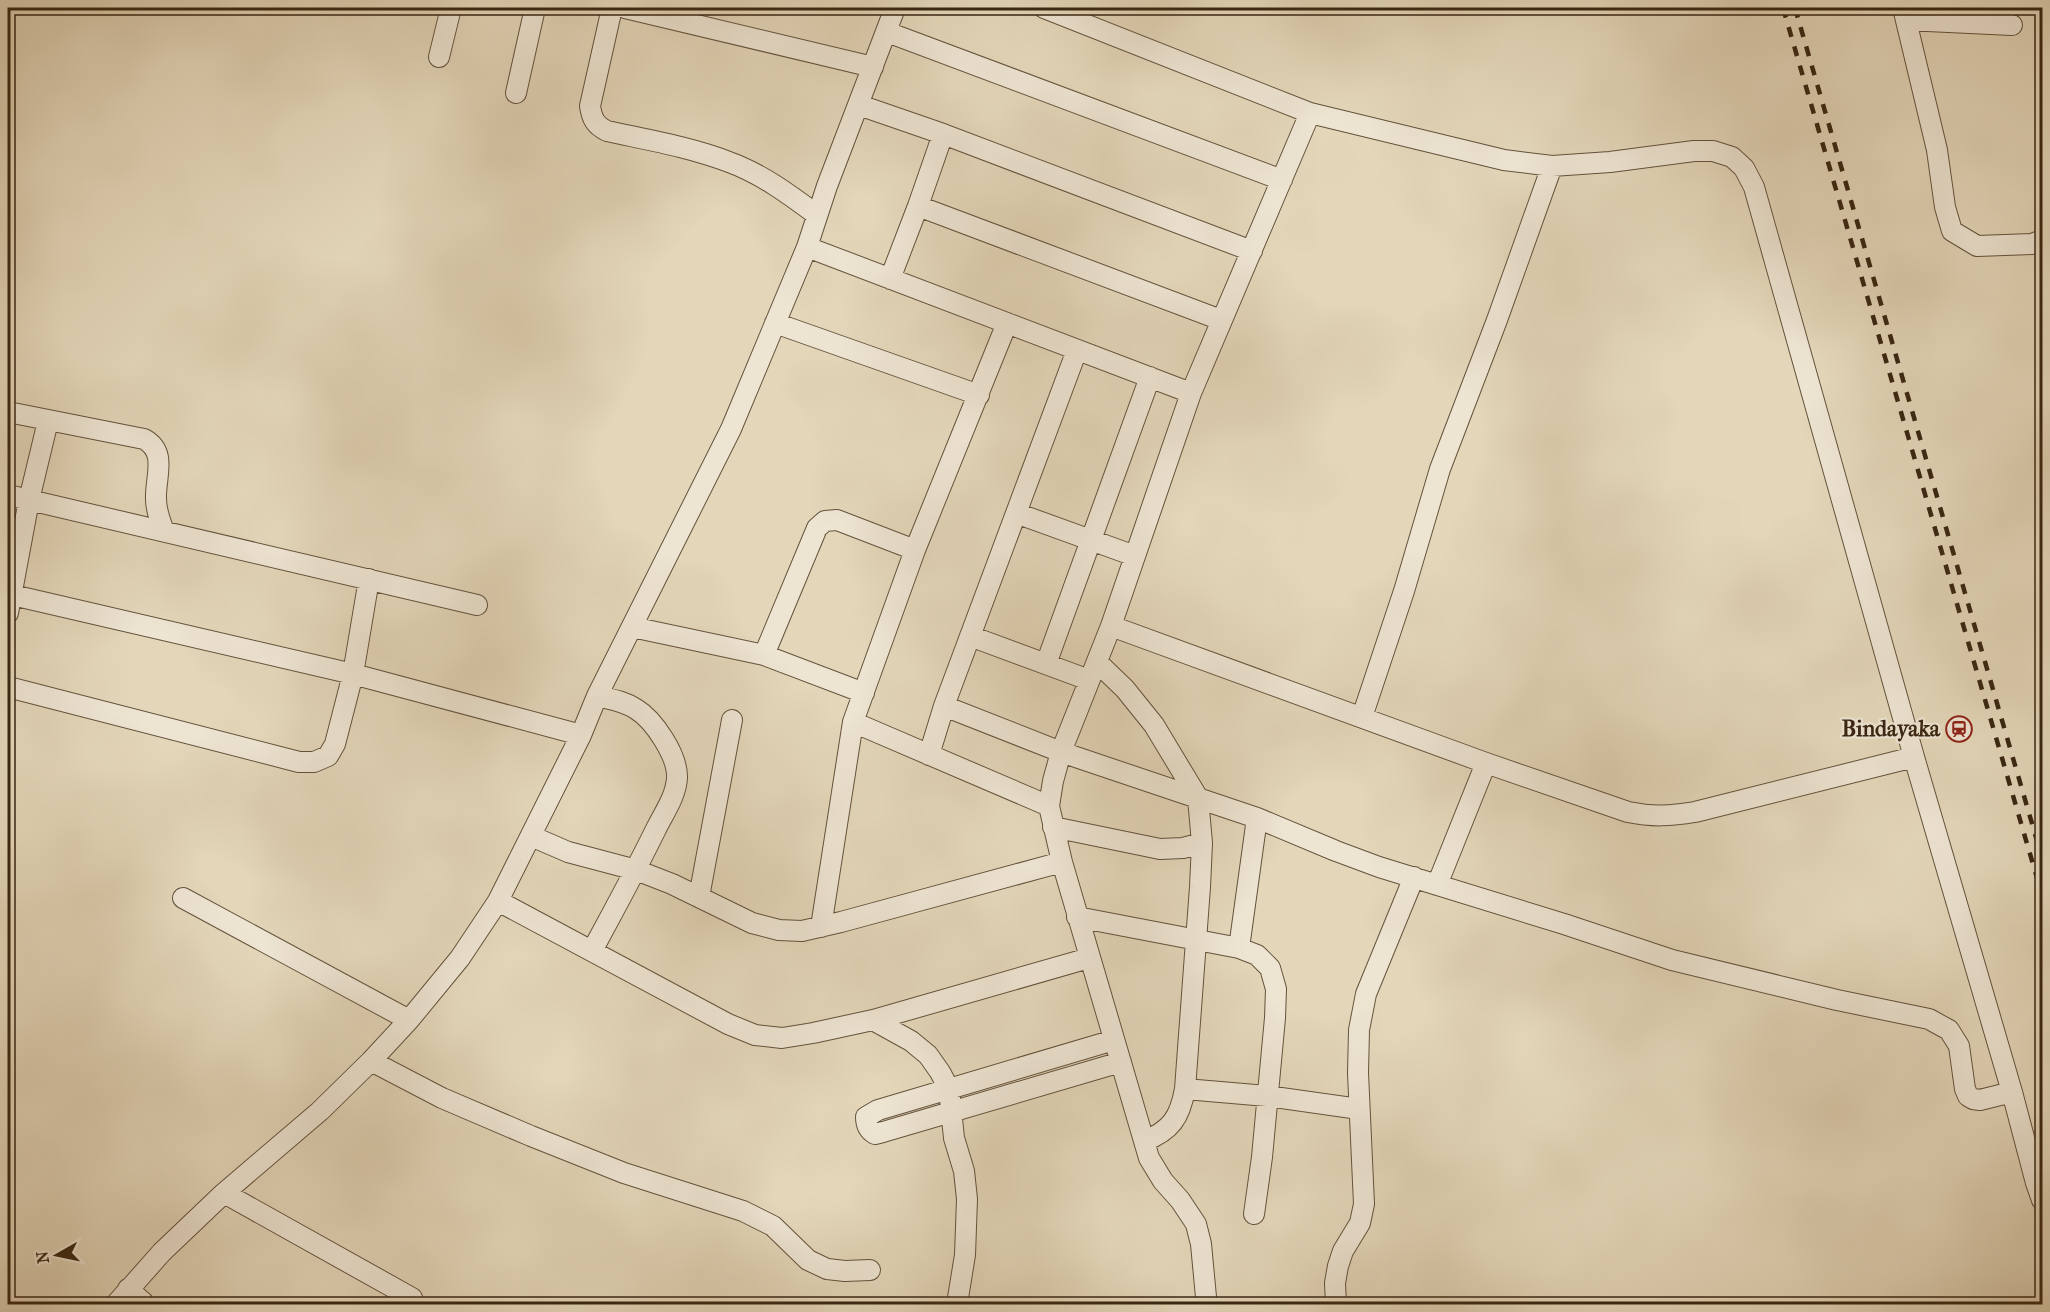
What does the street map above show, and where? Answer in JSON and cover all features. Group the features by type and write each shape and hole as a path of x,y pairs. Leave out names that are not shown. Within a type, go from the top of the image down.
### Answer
{"street":[{"path":"439,57 451,8"},
{"path":"516,93 535,8"},
{"path":"612,8 590,106 592,119 598,127 699,152 731,163 777,186 817,214"},
{"path":"625,8 873,67"},
{"path":"129,1298 162,1252 224,1193 320,1111 371,1061 409,1020 460,958 498,901 581,735 597,696 731,429 807,247 817,214 895,8"},
{"path":"1044,8 1310,113 1504,160 1552,166 1610,162 1694,151 1713,152 1732,157 1744,168 1758,198 1914,757 2012,1092 2036,1183 2043,1200"},
{"path":"2012,25 1905,14 1937,150 1945,207 1953,231 1977,246 2032,244 2043,240"},
{"path":"887,32 1282,180"},
{"path":"859,105 943,134 1252,251"},
{"path":"1206,1297 1201,1244 1196,1224 1180,1200 1163,1181 1149,1158 1077,917 1049,806 1061,752 1111,627 1191,393 1310,113"},
{"path":"890,279 943,134"},
{"path":"1362,717 1404,591 1440,469 1497,320 1552,166"},
{"path":"918,206 1221,320"},
{"path":"807,247 1191,393"},
{"path":"822,927 853,723 915,550 1007,323"},
{"path":"775,324 979,395"},
{"path":"929,755 944,706 1077,350"},
{"path":"1046,664 1150,377"},
{"path":"8,412 144,439 151,443 159,461 156,502 164,531"},
{"path":"48,421 29,500 9,601 352,674 581,735"},
{"path":"8,495 477,605"},
{"path":"1016,513 1135,556"},
{"path":"764,655 817,528 825,521 837,520 915,550"},
{"path":"8,687 299,762 314,762 328,756 335,744 352,674 369,579"},
{"path":"632,627 764,655 864,693"},
{"path":"1111,627 1486,763 1628,812 1650,817 1695,812 1914,757"},
{"path":"970,636 1046,664 1093,671 1125,689 1154,725 1198,798 1202,843 1185,1089 1182,1106 1171,1126 1158,1136 1144,1141"},
{"path":"592,951 674,793 677,778 676,765 670,751 648,718 622,702 597,696"},
{"path":"944,706 1061,752 1257,818 1336,851 1672,960 1838,1000 1929,1019 1949,1030 1959,1046 1968,1096 1980,1100 2012,1092"},
{"path":"699,897 732,720"},
{"path":"853,723 1049,806"},
{"path":"1437,885 1486,763"},
{"path":"1239,948 1257,818"},
{"path":"1053,826 1160,849 1183,848 1202,843"},
{"path":"531,836 568,852 636,870 752,923 778,930 802,931 822,927 1062,862"},
{"path":"1336,1305 1335,1283 1338,1266 1343,1251 1360,1223 1364,1204 1359,1108 1359,1030 1366,994 1414,878"},
{"path":"183,898 409,1020"},
{"path":"498,901 728,1024 755,1035 782,1038 873,1020 1089,958"},
{"path":"1077,917 1239,948 1257,955 1269,968 1276,989 1275,1018 1262,1157 1254,1214"},
{"path":"873,1020 911,1041 928,1055 949,1089 954,1138 964,1171 967,1199 965,1255 957,1305"},
{"path":"1114,1040 870,1113 866,1117 866,1123 869,1131 874,1134 1121,1062"},
{"path":"371,1061 442,1098 531,1136 624,1173 743,1211 773,1226 808,1260 827,1269 870,1270"},
{"path":"1185,1089 1267,1096 1359,1108"},
{"path":"224,1193 412,1298"}],"railway":[{"path":"1783,8 2042,895"},
{"path":"1795,8 2042,858"}],"place":[{"name":"Bindayaka","path":"1959,729"}]}
